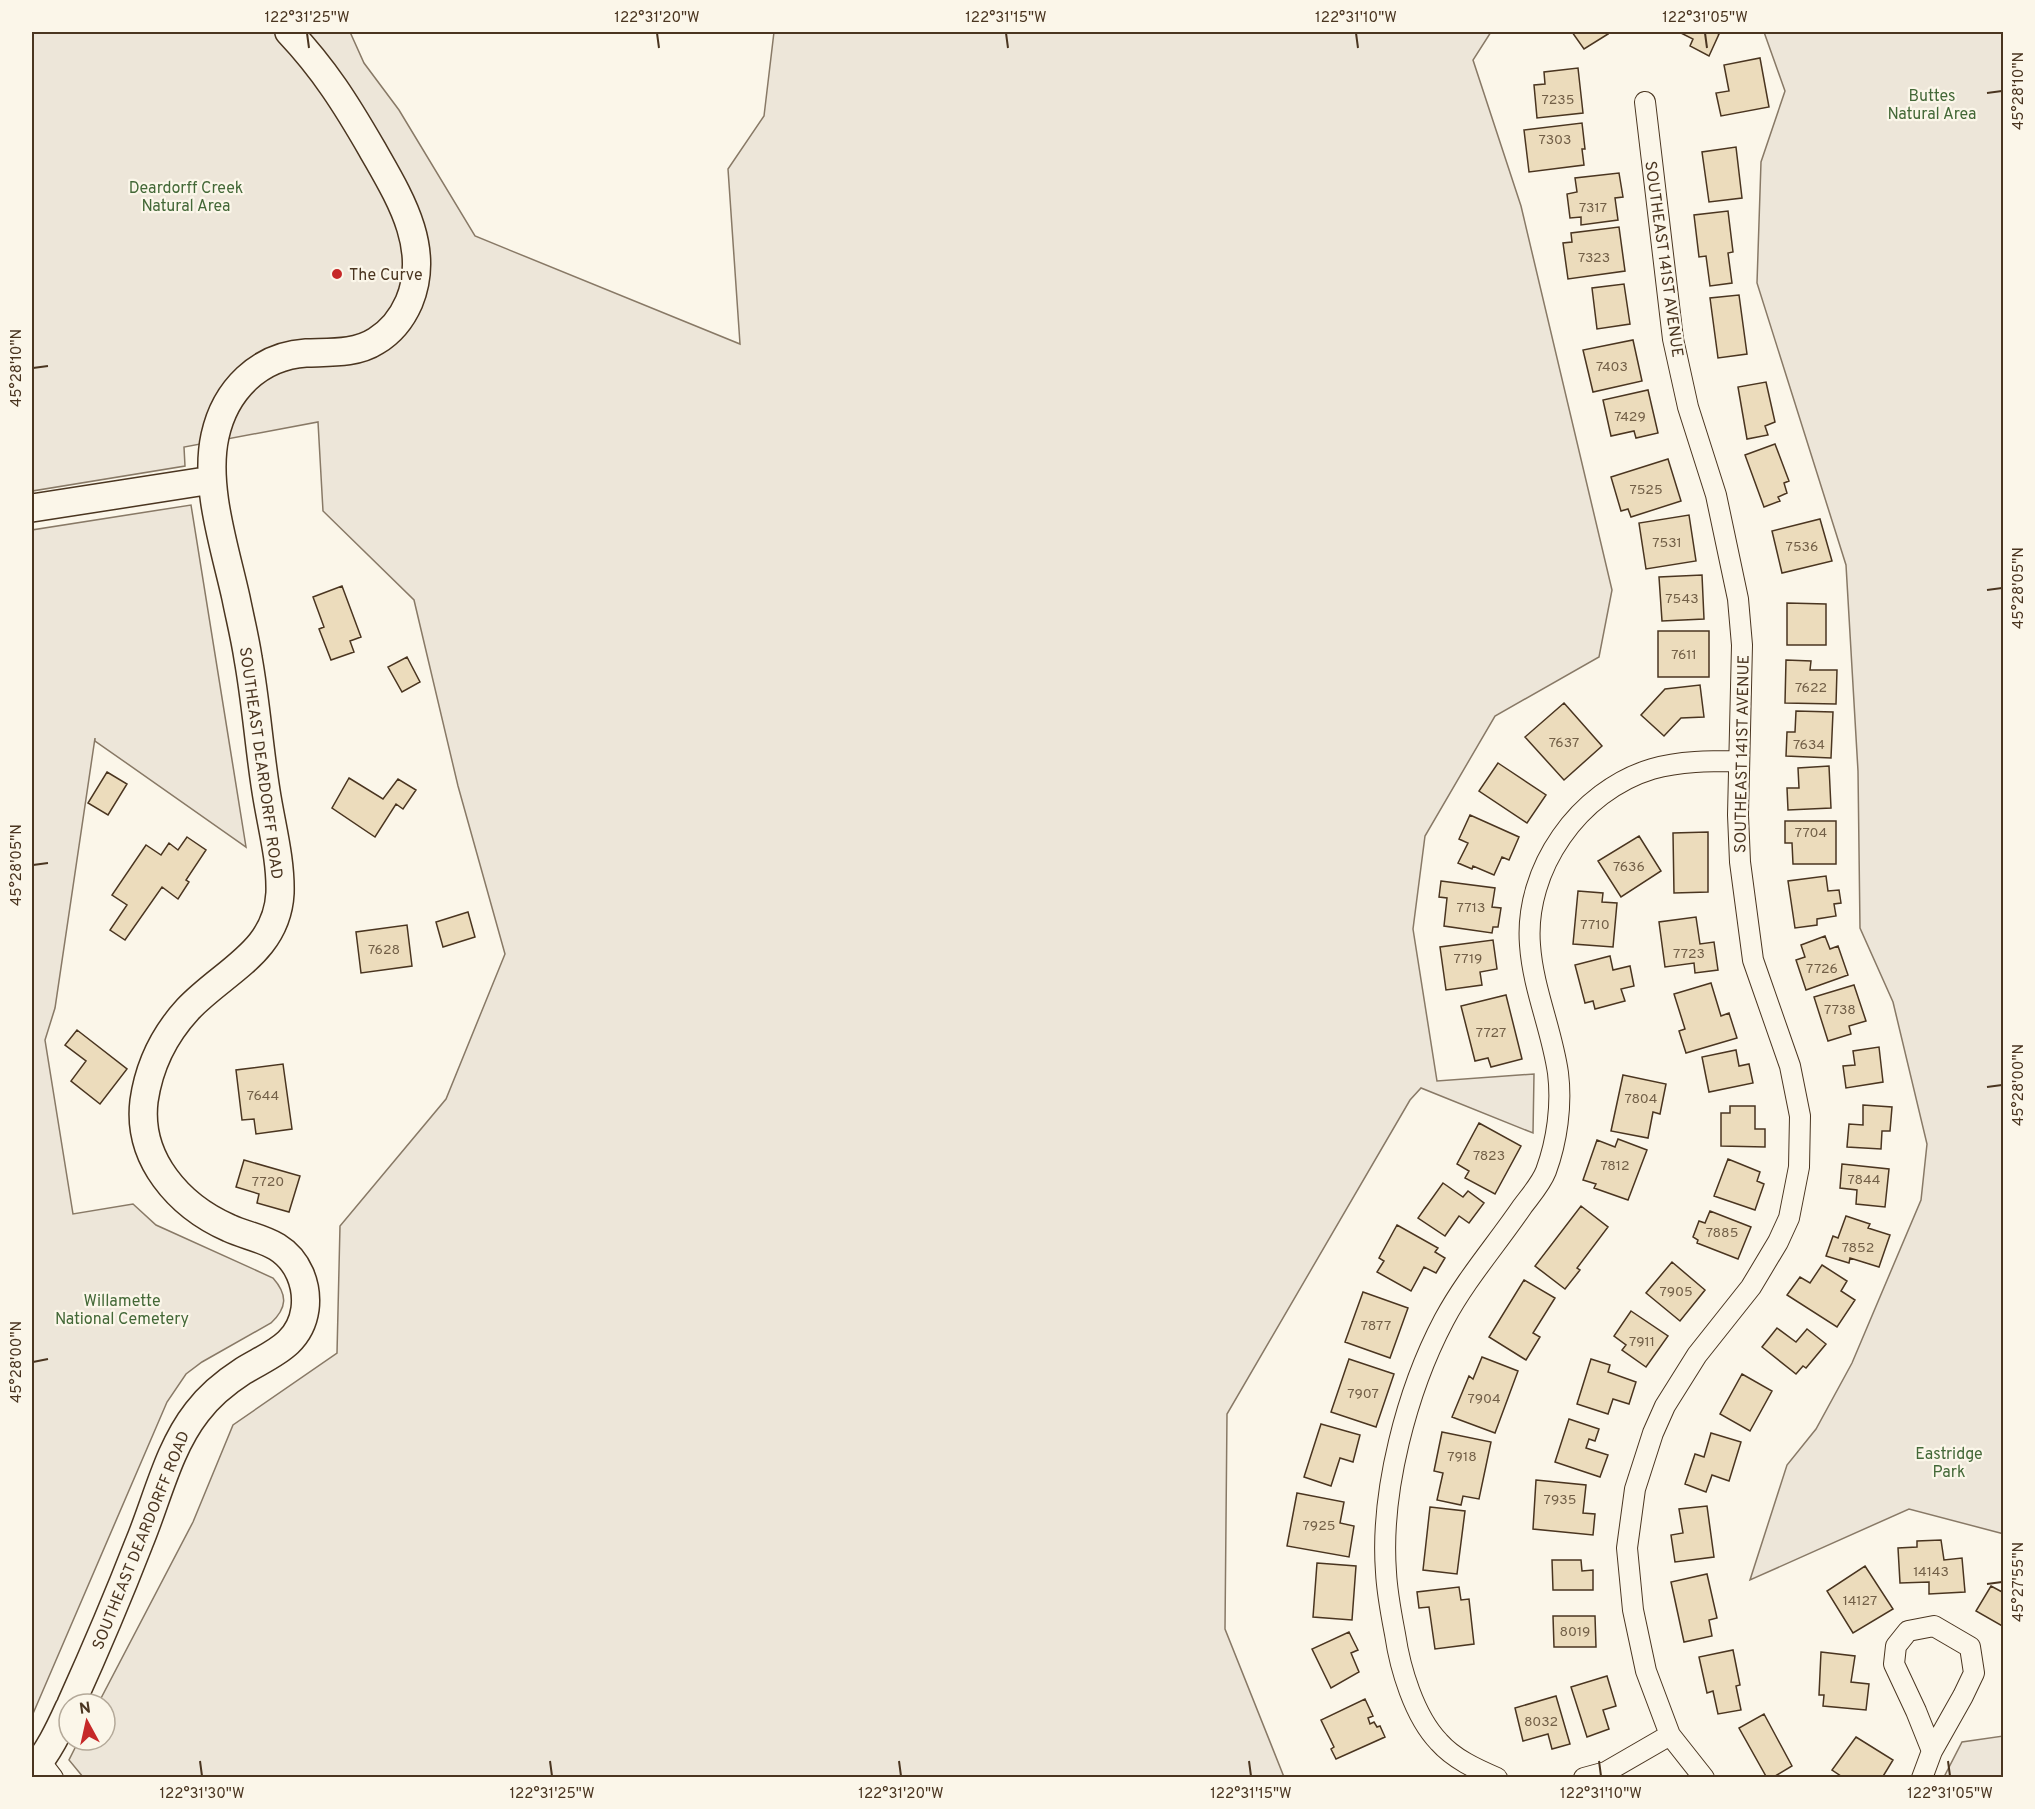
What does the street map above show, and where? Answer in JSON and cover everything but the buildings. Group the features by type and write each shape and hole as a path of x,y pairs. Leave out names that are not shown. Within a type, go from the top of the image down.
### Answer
{"street":[{"name":"SOUTHEAST DEARDORFF ROAD","path":"76,1692 187,1425 201,1405 222,1386 291,1342 301,1325 305,1307 302,1278 290,1258 276,1246 200,1214 181,1198 160,1172 148,1147 143,1107 156,1056 171,1029 190,1007 252,954 267,938 276,918 280,896 280,871 266,790 249,660 212,480 212,460 218,424 237,387 263,364 279,357 295,354 354,350 378,340 394,326 406,309 416,281 416,248 405,210 334,85 289,32"},
{"name":"SOUTHEAST 141ST AVENUE","path":"1645,102 1673,339 1688,406 1716,495 1738,599 1742,645 1738,815 1740,862 1751,950 1773,1023 1790,1066 1800,1116 1799,1167 1789,1218 1778,1242 1751,1287 1697,1355 1665,1406 1653,1432 1635,1489 1628,1548 1633,1610 1646,1671 1670,1735 1704,1778"},
{"path":"32,508 212,480"},
{"path":"1497,1778 1468,1765 1438,1742 1416,1706 1399,1661 1386,1571 1386,1528 1398,1451 1414,1390 1444,1320 1467,1282 1545,1174 1555,1143 1560,1102 1558,1072 1535,983 1529,943 1533,903 1545,865 1558,840 1579,814 1600,796 1624,781 1652,769 1686,763 1738,761"},
{"path":"1922,1778 1932,1751 1964,1696 1974,1673 1970,1647 1934,1626 1908,1631 1896,1646 1894,1664 1932,1751"},
{"name":"SOUTHEAST DEARDORFF ROAD","path":"42,1770 57,1734"},
{"path":"1584,1778 1606,1772 1670,1735"}],"green space":[{"name":"Deardorff Creek Natural Area","path":"32,32 350,32 364,63 399,110 475,236 740,344 728,169 764,116 774,32 1491,32 1473,60 1521,206 1612,590 1599,657 1495,716 1425,836 1413,929 1437,1081 1534,1074 1533,1133 1421,1088 1410,1100 1227,1414 1225,1629 1284,1777 83,1777 69,1760 73,1752 117,1752 117,1692 104,1692 193,1522 233,1425 337,1353 340,1226 446,1099 505,954 458,786 414,600 323,511 318,422 184,447 185,466 32,491"},
{"path":"1764,32 2003,32 2004,1534 1909,1509 1750,1580 1787,1465 1816,1429 1852,1363 1921,1200 1927,1144 1893,1002 1860,928 1858,771 1846,565 1757,283 1761,162 1785,91"},
{"name":"Willamette National Cemetery","path":"191,505 246,847 95,741 95,738 55,1008 45,1040 73,1214 133,1204 156,1225 273,1278 281,1290 284,1301 283,1307 271,1323 202,1362 186,1374 167,1402 32,1716 32,530"},
{"path":"2003,1736 2003,1777 1944,1777 1962,1742"}],"place":[{"name":"The Curve","path":"337,274"}],"park label":[{"name":"Buttes Natural Area","path":"1932,104"},
{"name":"Eastridge Park","path":"1949,1462"}]}
